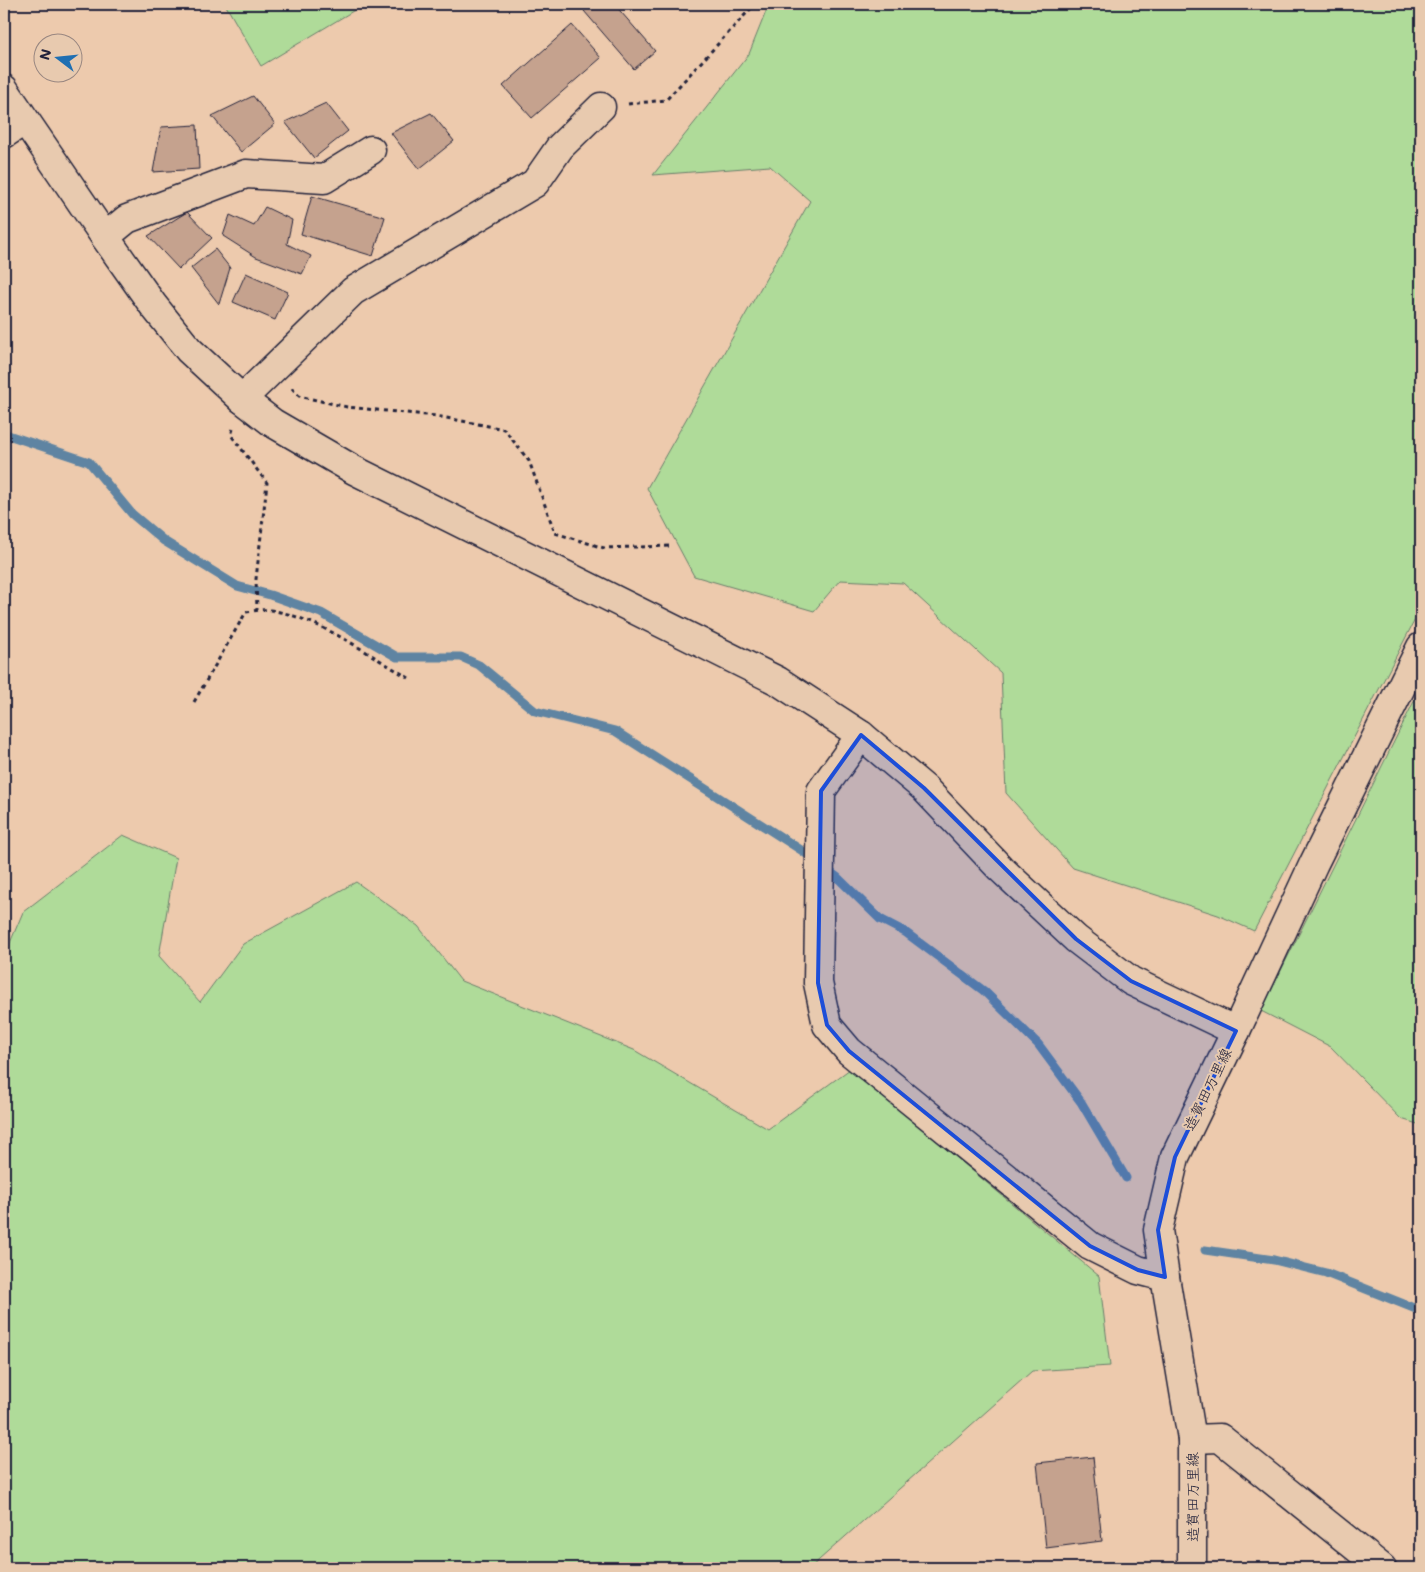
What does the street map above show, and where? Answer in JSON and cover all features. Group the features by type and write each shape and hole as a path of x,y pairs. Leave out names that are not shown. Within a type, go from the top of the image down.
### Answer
{"street":[{"path":"4,89 14,127 105,237 153,305 189,350 242,399 273,423 354,470 778,681 861,735 924,788 1000,868 1076,939 1131,981 1236,1031"},
{"path":"242,399 354,291 535,183 560,147 601,107"},
{"path":"105,237 127,219 246,174 324,179 371,150"},
{"name":"造賀田万里線","path":"1192,1568 1192,1439 1158,1230 1174,1157 1236,1031 1314,863 1421,647"},
{"path":"861,735 821,791 818,983 827,1025 849,1051 1090,1246 1138,1270 1165,1277"},
{"path":"1192,1439 1220,1438 1382,1568"}],"path":[{"path":"601,107 666,100 755,4"},
{"path":"274,368 299,396 347,407 436,416 504,429 529,462 555,533 604,548 670,546"},
{"path":"242,399 231,435 267,483 256,578 257,610"},
{"path":"194,702 246,612 257,610 268,609 315,623 409,678"}],"highlighted area":[{"path":"861,735 924,788 1076,939 1131,981 1236,1031 1175,1157 1158,1230 1165,1277 1138,1270 1090,1246 849,1051 827,1025 818,983 821,791"}],"green space":[{"path":"225,4 364,4 261,66"},
{"path":"769,4 1421,4 1421,608 1254,931 1218,915 1073,868 1006,793 1001,673 903,583 840,580 814,611 694,576 647,488 810,201 770,166 653,175 749,54"},
{"path":"1421,687 1421,1125 1401,1119 1331,1047 1261,1011"},
{"path":"123,835 176,858 159,956 200,1002 243,944 356,882 418,926 461,981 634,1050 768,1129 850,1069 1099,1276 1110,1366 1032,1371 810,1568 4,1568 4,957 23,912"}],"building":[{"path":"592,4 614,4 655,51 634,69 584,11"},
{"path":"572,25 601,58 532,118 503,86"},
{"path":"253,96 275,124 241,152 212,116"},
{"path":"326,103 348,131 314,158 285,122"},
{"path":"431,113 454,141 419,169 391,133"},
{"path":"197,125 199,169 153,172 161,127"},
{"path":"312,196 385,217 373,256 301,234"},
{"path":"265,207 292,220 287,244 311,256 302,274 256,257 223,236 230,215 254,226"},
{"path":"187,212 212,238 179,269 148,236"},
{"path":"215,249 230,268 219,304 191,268"},
{"path":"246,273 288,292 275,320 233,302"},
{"path":"1093,1457 1102,1541 1046,1548 1037,1463"}],"waterway":[{"path":"4,432 89,462 132,514 164,541 237,586 270,595 321,613 397,657 461,657 479,665 535,711 615,731 801,850 837,877 880,919 905,932 984,991 1038,1044 1081,1102 1126,1178"},
{"path":"1205,1250 1274,1260 1326,1273 1421,1311"}]}
